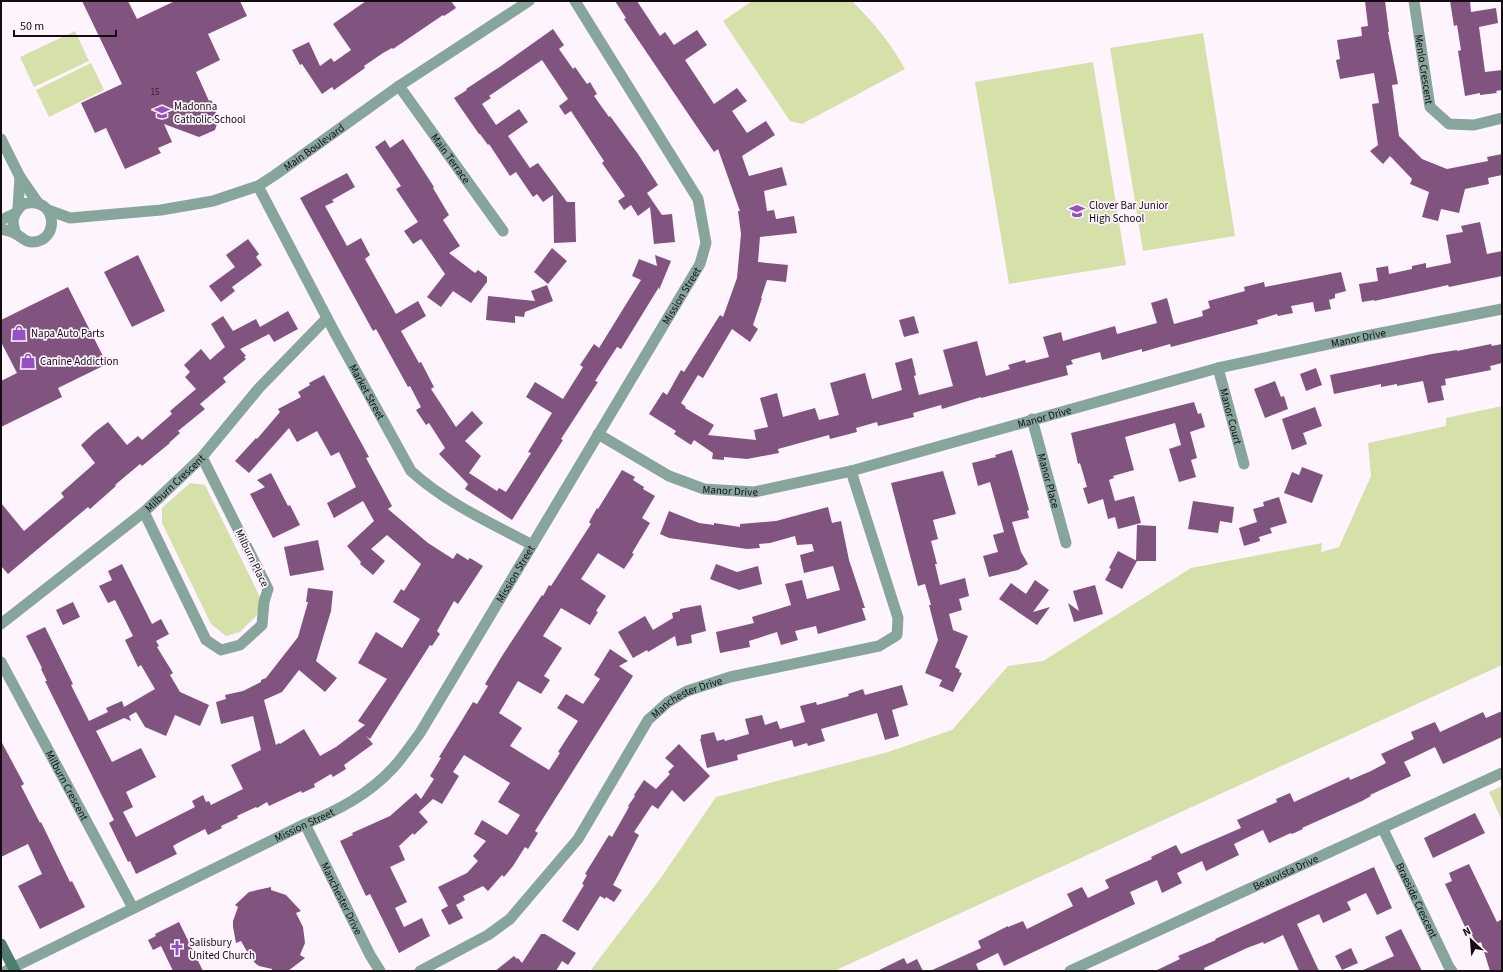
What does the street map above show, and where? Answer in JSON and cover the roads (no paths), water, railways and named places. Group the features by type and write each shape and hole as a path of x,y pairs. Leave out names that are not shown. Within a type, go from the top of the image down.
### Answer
{"main road":[{"path":"1,944 11,970"}],"street":[{"name":"Main Boulevard","path":"38,203 43,205 48,210 70,218 161,210 213,201 258,186 399,86 529,1"},
{"name":"Mission Street","path":"11,970 133,908 341,808 371,788 393,768 420,733 700,264 706,243 698,199 575,1"},
{"name":"Menlo Crescent","path":"1414,1 1430,106 1449,124 1474,124 1502,118"},
{"name":"Main Terrace","path":"399,86 503,231"},
{"path":"1,139 20,177 38,203"},
{"path":"16,234 13,225 20,177"},
{"name":"Market Street","path":"258,186 327,318 411,471 426,485 440,495 532,545"},
{"path":"1,220 27,203 38,203"},
{"path":"48,210 52,221 50,231"},
{"name":"Main Boulevard","path":"1,229 16,234 24,240 31,242 37,241 46,236 50,231 70,218"},
{"name":"Manor Drive","path":"598,434 669,476 704,490 754,492 851,471 1218,368 1361,337 1502,309"},
{"name":"Milburn Crescent","path":"1,624 144,512 202,457 259,388 327,318"},
{"name":"Manor Court","path":"1218,368 1244,464"},
{"name":"Manor Place","path":"1032,420 1066,543"},
{"name":"Milburn Place","path":"144,512 206,640 222,650 240,645 262,625 264,602 268,589 202,457"},
{"name":"Manchester Drive","path":"420,971 488,935 510,919 578,839 648,720 668,702 687,691 730,677 879,646 897,635 898,618 851,471"},
{"name":"Milburn Crescent","path":"1,662 133,908"},
{"name":"Beauvista Drive","path":"1070,971 1383,829 1502,773"},
{"name":"Manchester Drive","path":"305,824 370,955 380,971"},
{"name":"Braeside Crescent","path":"1383,829 1452,971"}],"place":[{"name":"Madonna Catholic School","path":"162,112"},
{"name":"Clover Bar Junior High School","path":"1077,211"},
{"name":"Napa Auto Parts","path":"19,333"},
{"name":"Canine Addiction","path":"28,361"},
{"name":"Salisbury United Church","path":"177,948"}]}
